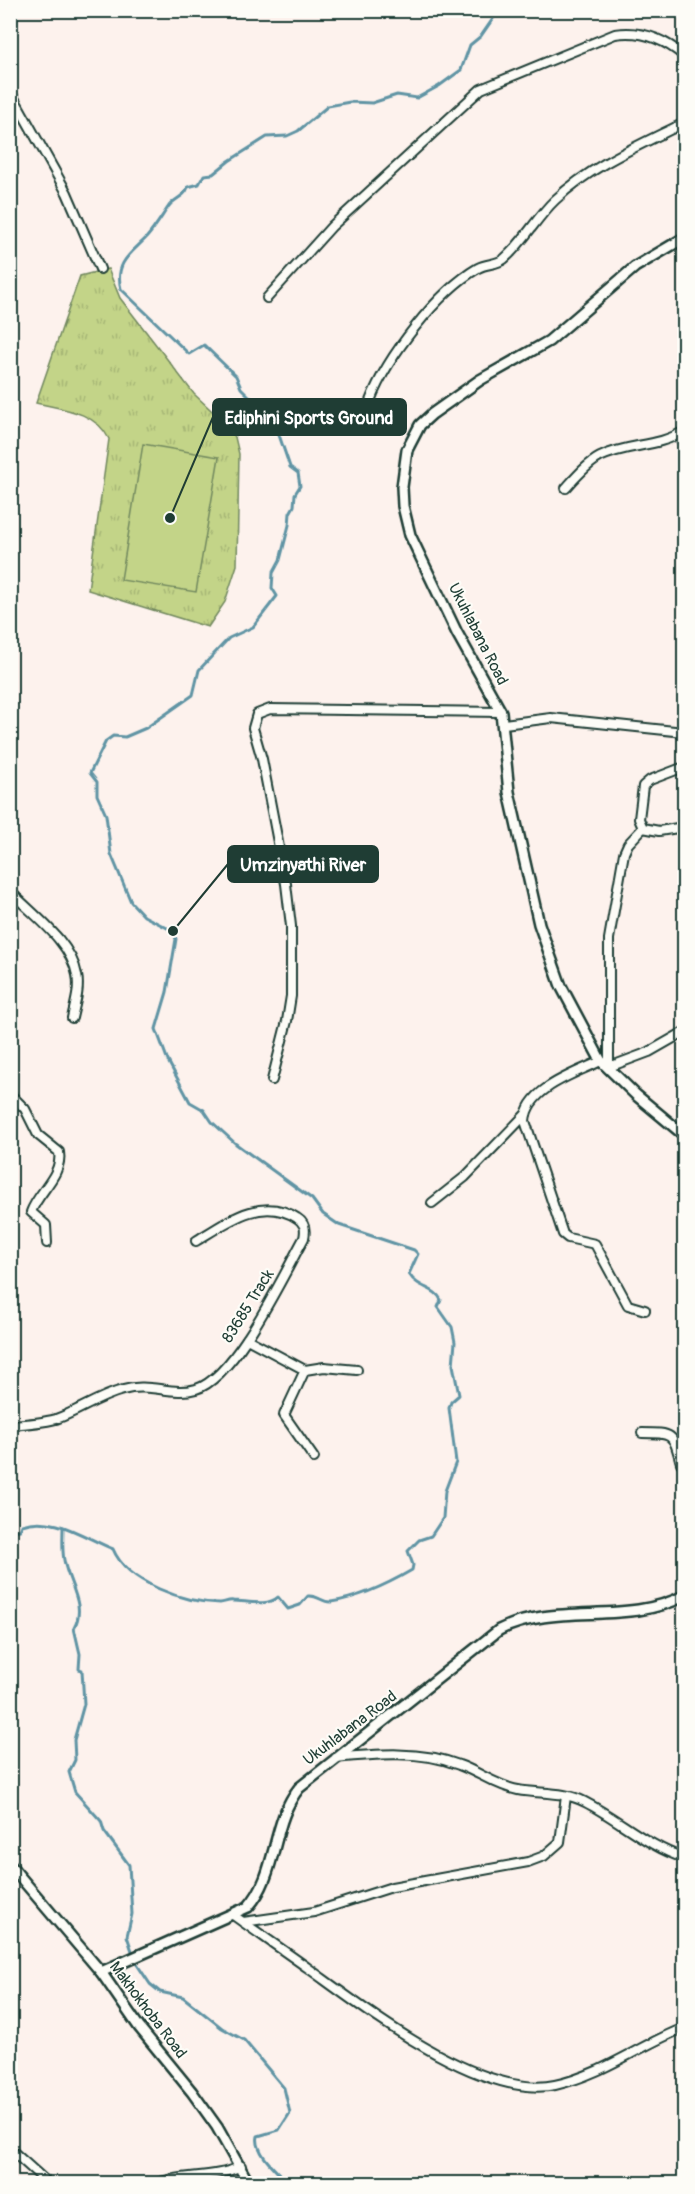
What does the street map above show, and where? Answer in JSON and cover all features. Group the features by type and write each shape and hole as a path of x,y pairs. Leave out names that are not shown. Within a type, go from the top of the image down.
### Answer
{"street":[{"path":"267,298 332,226 481,89 615,34 636,33 657,38 684,56"},
{"path":"10,91 67,193 100,269"},
{"path":"370,401 385,366 437,302 478,268 504,259 555,200 576,184 616,156 684,123"},
{"name":"Ukuhlabana Road","path":"684,238 635,267 549,341 448,401 420,425 407,450 403,467 403,506 410,535 457,633 501,712 509,792 539,924 571,1009 601,1061 636,1095 684,1135"},
{"path":"566,488 585,468 600,458 620,450 668,441 682,433 684,448"},
{"path":"272,1080 288,1021 291,996 291,926 286,884 262,759 253,728 256,714 270,709 501,712"},
{"path":"504,724 551,718 684,732"},
{"path":"643,828 639,819 643,786 650,780 684,767"},
{"path":"643,828 659,831 684,827"},
{"path":"643,828 628,844 624,853 609,939 609,1067 649,1052 684,1032"},
{"path":"10,891 49,929 73,961 78,987 72,1017"},
{"path":"432,1203 465,1177 526,1114 543,1091 601,1061"},
{"path":"10,1094 25,1109 38,1135 59,1152 58,1169 35,1201 32,1212 46,1225 47,1243"},
{"path":"526,1114 529,1133 563,1234 568,1238 595,1244 628,1305 645,1310"},
{"name":"83685 Track","path":"10,1425 54,1419 92,1400 133,1387 156,1387 181,1391 195,1389 212,1380 247,1339 304,1238 305,1226 298,1219 279,1210 258,1209 196,1241"},
{"path":"247,1339 305,1371 324,1367 357,1370"},
{"path":"305,1371 284,1415 314,1458"},
{"path":"642,1433 669,1435 675,1439 681,1463 684,1465"},
{"name":"Ukuhlabana Road","path":"101,1972 248,1907 262,1889 281,1821 291,1799 308,1779 411,1702 481,1643 511,1624 543,1616 628,1613 662,1606 684,1596"},
{"path":"335,1758 380,1754 439,1759 459,1764 502,1786 566,1796 586,1802 654,1847 684,1858"},
{"path":"243,1922 314,1912 392,1887 474,1874 538,1859 560,1842 566,1796"},
{"name":"Makhokhoba Road","path":"10,1865 101,1972 139,2027 192,2092 241,2166 249,2184"},
{"path":"233,1915 379,2020 455,2063 521,2085 552,2086 583,2077 684,2028"},
{"path":"10,2149 49,2184"},
{"path":"154,2184 173,2178 225,2174 241,2166"}],"green space":[{"path":"108,269 120,298 194,394 227,425 235,437 239,454 237,565 225,602 208,627 88,590 109,439 96,423 87,417 36,403 80,276"},
{"path":"143,444 219,457 196,592 121,580"}],"waterway":[{"path":"10,1531 20,1530 22,1525 34,1522 57,1525 113,1549 120,1561 131,1572 144,1581 174,1595 220,1603 231,1601 263,1603 278,1597 288,1609 300,1605 308,1596 328,1602 362,1594 412,1570 413,1565 408,1551 419,1540 431,1536 443,1518 445,1491 456,1462 449,1408 451,1402 459,1395 453,1365 455,1342 452,1327 438,1307 441,1300 435,1293 417,1283 409,1274 418,1254 414,1250 339,1225 323,1214 312,1199 236,1144 212,1122 204,1110 190,1102 168,1061 156,1029 167,992 176,939 173,931 144,916 131,902 111,854 106,815 97,795 97,782 90,773 106,741 113,736 125,737 146,728 193,695 199,670 229,638 253,627 277,596 272,588 273,573 280,560 295,494 300,486 298,473 290,467 269,406 260,399 252,399 241,388 236,376 204,345 189,354 121,289 119,280 122,265 130,253 150,233 169,206 185,193 188,187 199,184 204,175 213,174 267,137 287,136 298,131 328,106 350,102 372,103 397,95 417,98 439,86 461,70 470,45 481,36 499,10"},
{"path":"63,1527 64,1560 78,1603 74,1628 80,1654 79,1669 82,1670 84,1704 74,1740 75,1760 69,1772 75,1792 101,1821 104,1831 129,1865 132,1914 127,1936 136,1963 150,1984 160,1992 183,1997 222,2028 244,2040 284,2088 290,2113 279,2130 258,2136 258,2142 268,2162 289,2184"}],"place":[{"name":"Ediphini Sports Ground","path":"170,518"},
{"name":"Umzinyathi River","path":"173,931"}]}
